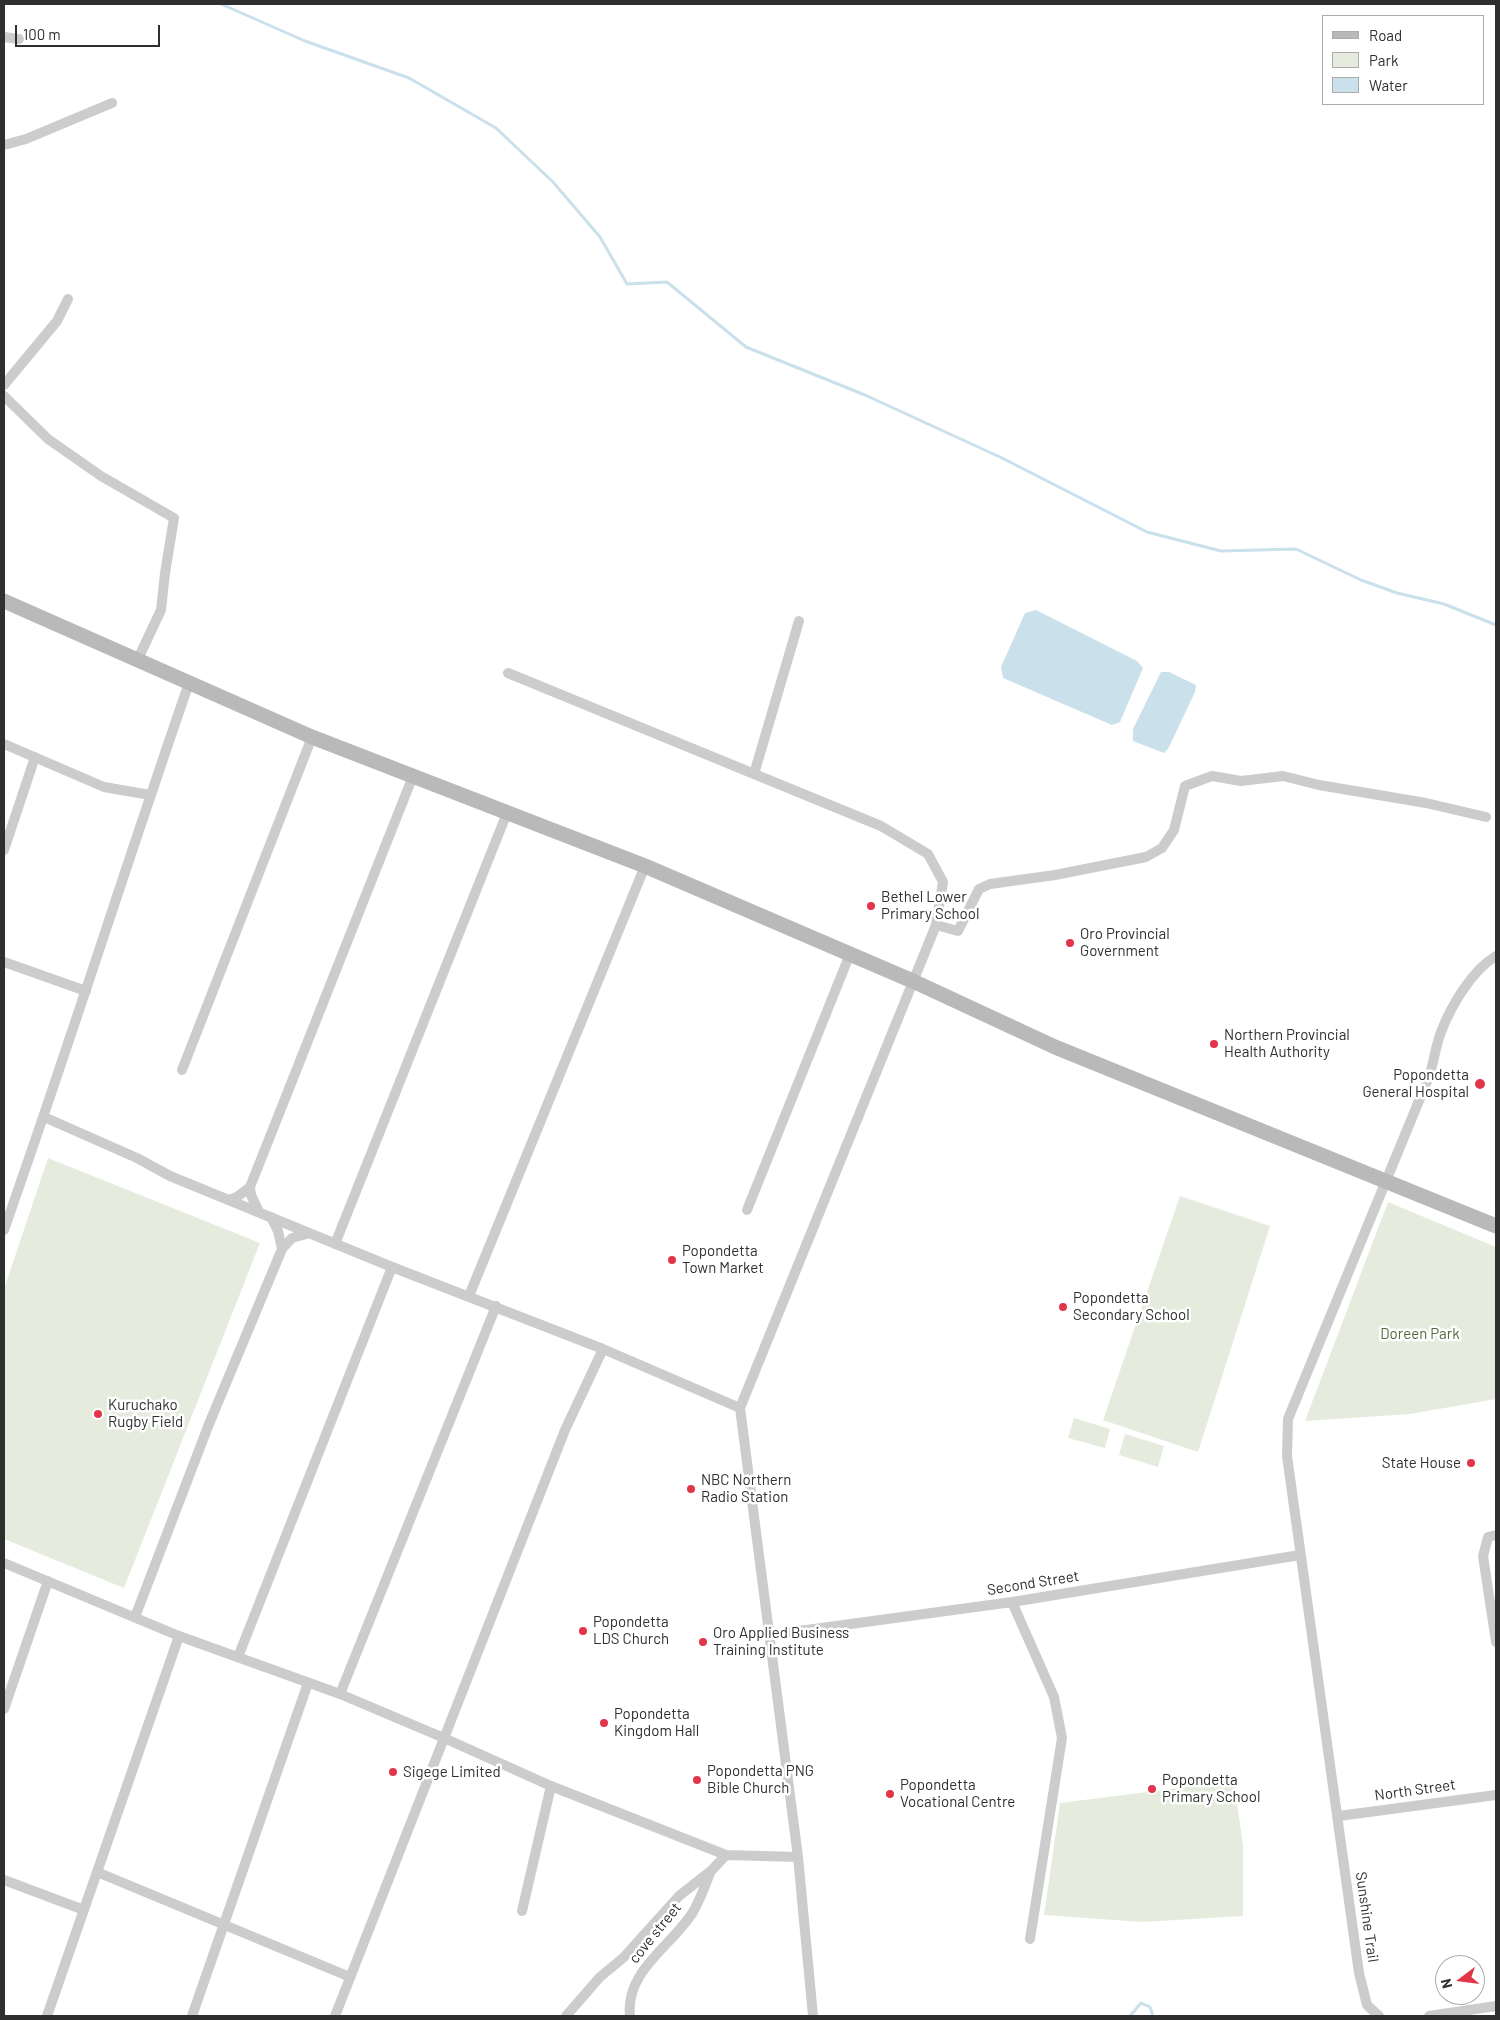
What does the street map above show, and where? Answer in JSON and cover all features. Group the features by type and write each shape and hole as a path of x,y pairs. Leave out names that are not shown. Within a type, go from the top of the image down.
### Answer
{"main road":[{"path":"4,601 312,737 646,866 915,982 1055,1047 1496,1226"}],"street":[{"path":"4,37 19,39"},
{"path":"4,145 26,139 112,103"},
{"path":"4,384 57,321 68,300"},
{"path":"4,396 48,439 101,476 174,518 161,610 137,661"},
{"path":"754,774 799,621"},
{"path":"508,673 881,826 928,854 943,882 936,925 915,982 740,1408 798,1857 813,2016"},
{"path":"4,1230 44,1117 189,683"},
{"path":"182,1070 312,737"},
{"path":"4,744 104,787 150,795"},
{"path":"4,850 35,757"},
{"path":"259,1212 251,1195 250,1187 414,776"},
{"path":"936,925 958,931 979,889 990,884 1055,875 1146,857 1162,848 1174,830 1185,786 1212,776 1241,781 1283,776 1319,785 1426,803 1486,817"},
{"path":"335,1244 507,813"},
{"path":"469,1296 646,866"},
{"path":"747,1210 850,954"},
{"name":"Sunshine Trail","path":"1368,2016 1360,1973 1300,1555 1287,1456 1288,1419 1430,1074 1441,1032 1462,990 1489,960 1496,956"},
{"path":"4,962 86,991"},
{"path":"44,1117 137,1158 170,1176 392,1267 603,1349 740,1408"},
{"path":"228,1200 250,1187"},
{"path":"271,1217 278,1230 282,1248"},
{"path":"135,1618 209,1424 282,1248 292,1238 310,1233"},
{"path":"238,1657 392,1267"},
{"path":"340,1694 496,1306"},
{"path":"335,2016 565,1430 603,1349"},
{"path":"1496,1535 1488,1537 1484,1556 1496,1642"},
{"name":"Second Street","path":"770,1635 1012,1602 1300,1555"},
{"path":"4,1563 179,1636 340,1694 551,1786 726,1855 798,1857"},
{"path":"4,1710 48,1581"},
{"path":"1012,1602 1054,1697 1062,1738 1030,1939"},
{"path":"47,2016 179,1636"},
{"path":"192,2016 222,1924 308,1682"},
{"path":"522,1911 551,1786"},
{"name":"North Street","path":"1338,1816 1496,1795"},
{"path":"566,2016 600,1977 623,1958 679,1896 712,1870 726,1855"},
{"name":"cove street","path":"630,2016 628,2002 636,1980 693,1912 712,1870"},
{"path":"97,1872 350,1978"},
{"path":"4,1880 84,1910"},
{"path":"1367,2005 1378,2016"},
{"path":"1429,2016 1496,2006"}],"green space":[{"name":"Kuruchako Rugby Field","path":"48,1158 260,1243 124,1588 4,1539 4,1289"},
{"path":"1180,1196 1270,1226 1198,1452 1103,1420"},
{"name":"Doreen Park","path":"1388,1202 1496,1247 1496,1399 1410,1414 1305,1421"},
{"path":"1074,1418 1110,1429 1105,1448 1068,1438"},
{"path":"1125,1434 1164,1446 1158,1467 1119,1455"},
{"path":"1234,1781 1243,1846 1243,1916 1142,1922 1044,1915 1060,1803"}],"water":[{"path":"1036,610 1137,661 1143,668 1120,722 1112,725 1003,678 1001,667 1025,613"},
{"path":"1161,672 1169,672 1196,685 1195,692 1168,749 1164,753 1133,741 1133,729"}],"waterway":[{"path":"221,4 305,41 409,78 496,128 553,182 600,237 627,284 667,282 746,347 865,395 1002,458 1147,532 1221,551 1296,549 1361,580 1397,593 1444,604 1496,625"},
{"path":"1130,2016 1141,2003 1150,2007 1153,2016"}],"place":[{"name":"Bethel Lower Primary School","path":"871,906"},
{"name":"Oro Provincial Government","path":"1070,943"},
{"name":"Northern Provincial Health Authority","path":"1214,1044"},
{"name":"Popondetta General Hospital","path":"1480,1084"},
{"name":"Popondetta Town Market","path":"672,1260"},
{"name":"Popondetta Secondary School","path":"1063,1307"},
{"name":"Kuruchako Rugby Field","path":"98,1414"},
{"name":"State House","path":"1471,1463"},
{"name":"NBC Northern Radio Station","path":"691,1489"},
{"name":"Popondetta LDS Church","path":"583,1631"},
{"name":"Oro Applied Business Training Institute","path":"703,1642"},
{"name":"Popondetta Kingdom Hall","path":"604,1723"},
{"name":"Sigege Limited","path":"393,1772"},
{"name":"Popondetta PNG Bible Church","path":"697,1780"},
{"name":"Popondetta Primary School","path":"1152,1789"},
{"name":"Popondetta Vocational Centre","path":"890,1794"}]}
